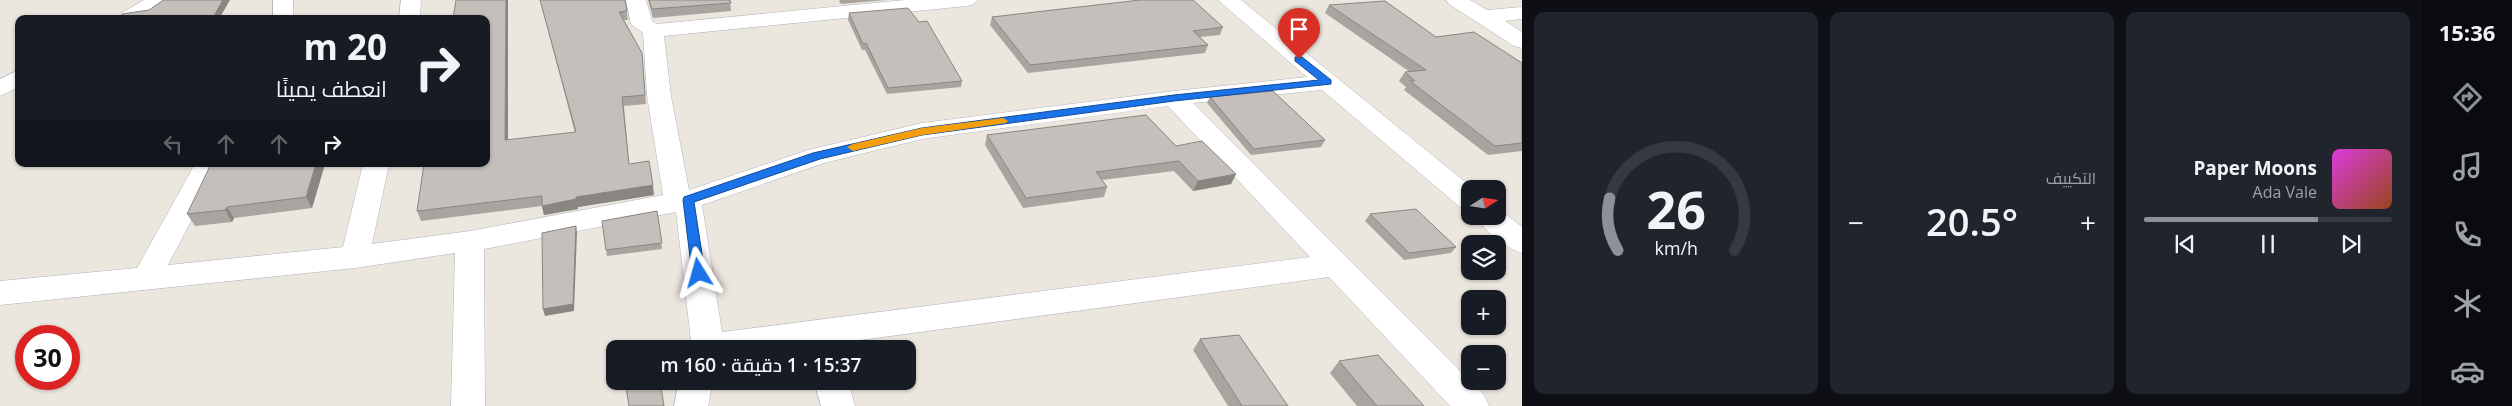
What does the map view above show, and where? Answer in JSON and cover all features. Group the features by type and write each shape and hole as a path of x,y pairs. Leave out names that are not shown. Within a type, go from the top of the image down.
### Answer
{"street":[{"path":"132,15 159,0"},
{"path":"282,15 283,0"},
{"path":"409,15 411,0"},
{"path":"636,0 642,24 653,30 967,0"},
{"path":"1228,0 1461,193"},
{"path":"1456,0 1522,41"},
{"path":"1483,17 1522,13"},
{"path":"653,30 659,96 683,201 707,340"},
{"path":"0,89 15,80"},
{"path":"0,293 355,257 470,241 683,201 817,156 922,132 1174,98 1327,82"},
{"path":"1174,98 1472,406"},
{"path":"147,277 206,167"},
{"path":"355,257 375,167"},
{"path":"1501,225 1522,243"},
{"path":"468,406 470,241"},
{"path":"825,340 1337,265"},
{"path":"691,406 694,390"},
{"path":"834,390 838,406"}],"building":[{"path":"163,0 223,0 214,15 121,15 149,10"},
{"path":"456,0 506,0 505,140 576,132 540,0 625,0 627,11 619,12 642,53 645,95 622,97 629,164 649,161 653,185 576,197 576,199 542,206 542,196 417,211 424,167 490,167 490,15 454,15"},
{"path":"649,0 730,0 731,3 652,9"},
{"path":"1140,0 1193,0 1223,27 1193,31 1208,45 1030,65 992,17"},
{"path":"1385,1 1436,37 1474,32 1522,63 1522,143 1495,146 1410,81 1415,81 1405,72 1426,70 1329,5"},
{"path":"908,8 919,22 927,21 962,81 888,88 866,43 863,44 849,13"},
{"path":"1273,91 1325,140 1254,149 1210,97"},
{"path":"1146,115 1176,146 1202,141 1236,174 1198,181 1179,161 1096,172 1107,187 1026,198 987,135"},
{"path":"210,167 315,167 306,197 187,214"},
{"path":"1416,209 1456,247 1409,253 1370,214"},
{"path":"657,211 662,243 606,250 602,221"},
{"path":"576,226 573,304 543,309 542,233"},
{"path":"1239,335 1288,406 1242,406 1200,339"},
{"path":"1378,355 1424,406 1377,406 1339,361"},
{"path":"626,390 661,390 664,406 629,406"}],"slow traffic":[{"path":"853,147 922,132 1003,121"}],"route":[{"path":"699,273 688,200 817,156 922,132 1174,98 1327,82 1299,59"}]}
